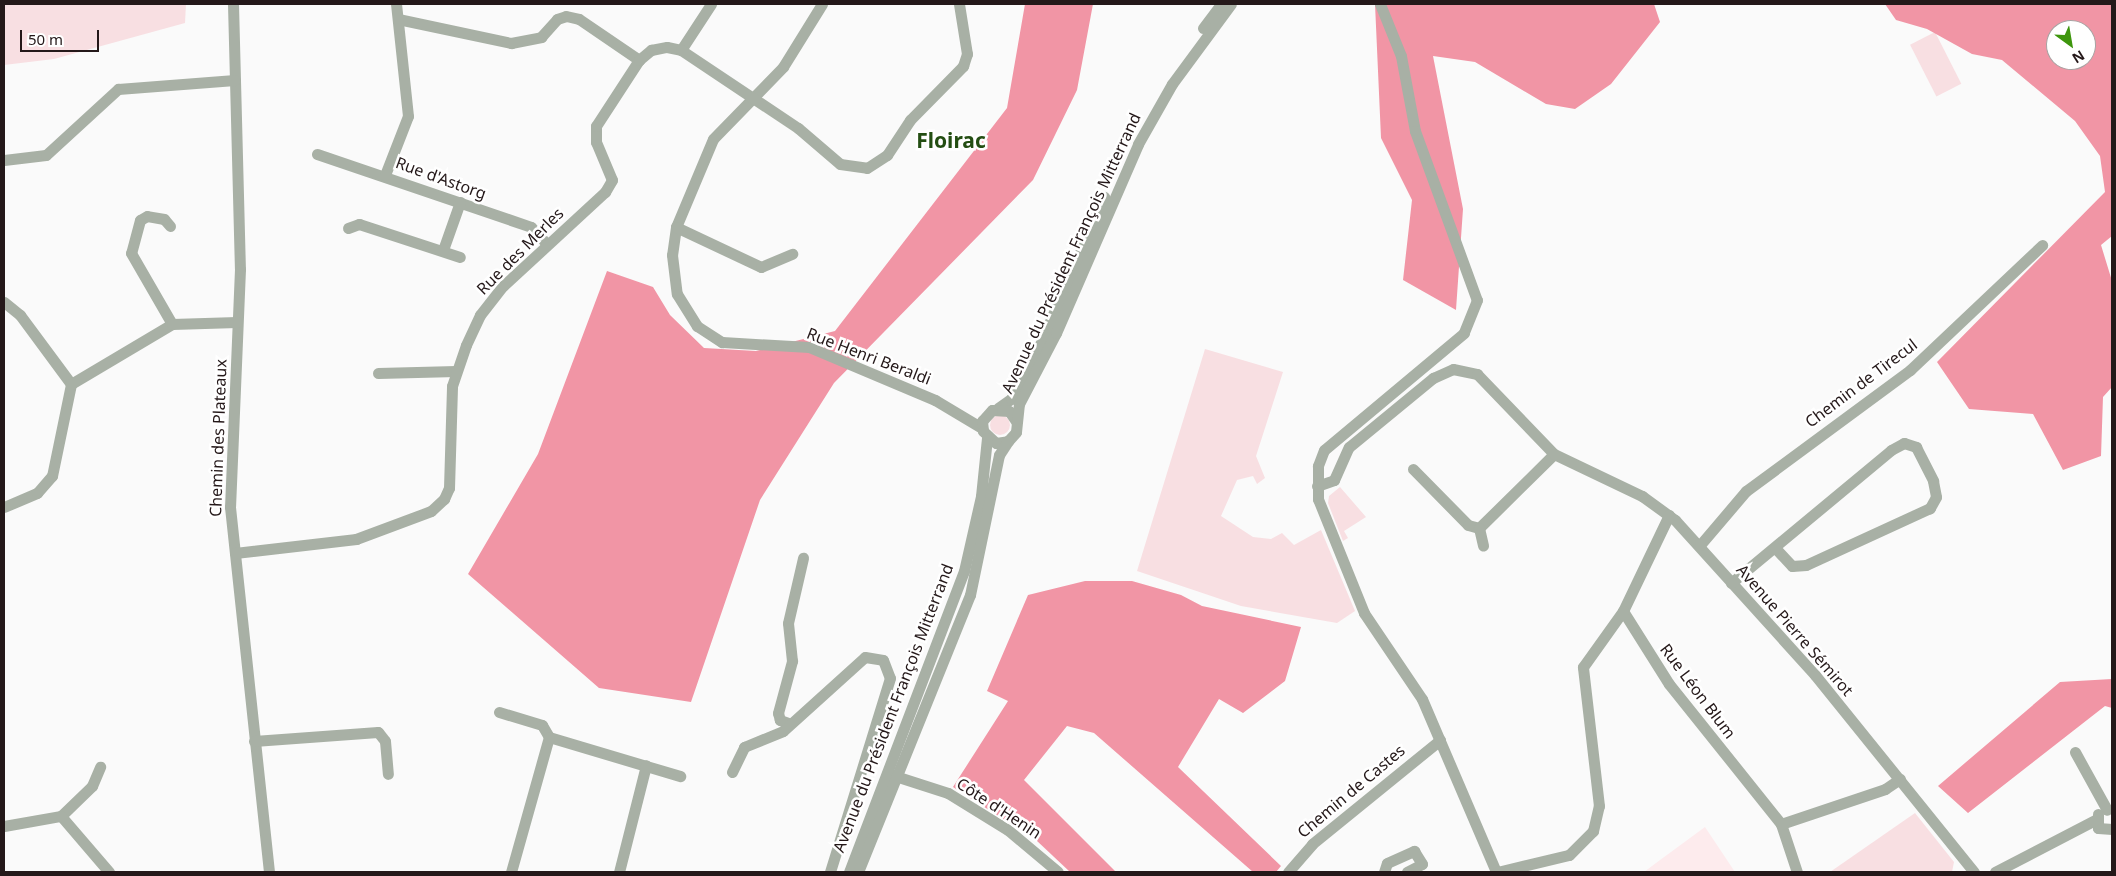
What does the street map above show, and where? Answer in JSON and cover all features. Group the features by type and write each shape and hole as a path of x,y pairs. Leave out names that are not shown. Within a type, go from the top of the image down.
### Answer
{"street":[{"name":"Chemin des Plateaux","path":"233,4 240,200 230,508 268,872"},
{"path":"385,175 408,116 396,4"},
{"path":"681,50 711,4"},
{"path":"751,100 798,47 822,4"},
{"path":"398,19 511,43 541,37 557,19 566,16 580,20 638,60 651,50 667,47 681,50 751,100 798,128 840,164 857,169 878,164 910,120 963,66 967,54 959,4"},
{"name":"Avenue du Président François Mitterrand","path":"995,409 1011,399 1038,349 1104,197 1147,110 1221,4"},
{"name":"Avenue du Président François Mitterrand","path":"1016,421 1019,404 1056,333 1138,144 1172,84 1231,4"},
{"path":"1380,4 1400,56 1416,131 1477,300 1464,332 1324,450 1317,486 1322,510 1364,613 1416,689 1497,872 1569,855 1593,831 1599,806 1582,667 1623,612 1669,515"},
{"name":"Rue des Merles","path":"235,553 356,539 431,511 444,499 448,488 447,435 456,370 491,300 547,244 592,204 612,180 596,142 596,126 638,60"},
{"path":"4,160 46,155 118,89 235,80"},
{"name":"Rue Henri Beraldi","path":"751,100 712,139 676,227 672,255 678,294 706,333 736,345 809,347 935,400 975,412 995,409"},
{"name":"Rue d'Astorg","path":"317,154 385,175 530,227 547,244"},
{"path":"443,250 460,202"},
{"path":"170,226 164,219 147,216 140,220 131,254 172,324"},
{"path":"348,228 359,224 460,257"},
{"path":"676,227 761,267 792,254"},
{"name":"Chemin de Tirecul","path":"1700,545 1746,491 1910,370 2042,245"},
{"path":"4,302 20,315 71,384"},
{"path":"4,507 37,493 52,476 71,384 172,324 237,322"},
{"path":"1317,486 1337,478 1346,451 1355,442 1433,378 1452,369 1482,377 1554,454 1479,528"},
{"path":"378,373 456,370"},
{"name":"Rue Henri Beraldi","path":"935,400 984,433"},
{"path":"995,409 1009,411 1016,421 1016,432 1008,441 996,443 984,433 995,409"},
{"name":"Avenue du Président François Mitterrand","path":"858,872 964,572 981,496 984,433"},
{"name":"Avenue du Président François Mitterrand","path":"849,872 970,595 999,455 1008,441"},
{"path":"1731,583 1891,450 1904,443 1916,447 1933,481 1936,497 1930,508 1806,565 1792,566 1775,548"},
{"name":"Avenue Pierre Sémirot","path":"1554,454 1642,496 1669,515 1700,545 1731,583 1815,675 1974,872"},
{"path":"1413,469 1468,525 1479,528"},
{"path":"1479,528 1483,546"},
{"path":"788,724 780,720 778,713 792,661 788,623 803,558"},
{"name":"Rue Léon Blum","path":"1623,612 1669,684 1781,824 1797,872"},
{"path":"732,772 744,747 776,736 788,724 814,706 865,657 874,656 888,667 890,678 830,872"},
{"path":"499,712 542,725 549,737 680,776"},
{"path":"254,741 378,732 386,741 388,774"},
{"path":"511,872 549,737"},
{"name":"Chemin de Castes","path":"1288,872 1312,844 1440,740"},
{"path":"1995,872 2110,812 2075,752"},
{"path":"619,872 646,765"},
{"path":"4,826 61,816 92,786 100,767"},
{"name":"Côte d'Henin","path":"892,775 948,793 1008,830 1058,872"},
{"path":"1781,824 1884,790 1900,779"},
{"path":"61,816 109,872"},
{"path":"2095,820 2101,830 2112,829"},
{"path":"1384,872 1386,862 1416,852 1422,864 1408,872"}],"shaded area":[{"path":"4,4 186,4 185,23 54,59 4,65"},
{"path":"1025,4 1093,4 1077,90 1033,180 834,383 760,500 691,702 599,688 468,574 538,454 607,271 653,287 670,315 704,348 756,351 835,331 1007,108"},
{"path":"1375,4 1654,4 1660,22 1611,84 1575,109 1546,104 1475,62 1433,56 1463,209 1456,310 1403,280 1412,200 1381,138"},
{"path":"1885,4 2112,4 2112,236 2101,245 2112,281 2112,387 2103,397 2101,456 2063,470 2033,414 1969,409 1937,362 2105,192 2100,156 2075,121 2002,60 1972,54 1927,29 1896,20"},
{"path":"1935,32 1961,84 1936,96 1910,45"},
{"path":"1205,349 1283,372 1256,456 1265,478 1257,484 1253,476 1237,480 1221,516 1253,537 1271,539 1282,533 1294,545 1321,530 1355,611 1337,623 1241,606 1137,571"},
{"path":"996,415 1004,415 1010,421 1010,429 1004,435 996,435 990,429 990,421"},
{"path":"1340,487 1366,517 1344,531 1348,538 1343,541 1328,503 1329,496"},
{"path":"1085,581 1132,581 1181,595 1202,606 1301,627 1285,681 1243,713 1219,699 1178,767 1281,866 1276,872 1253,872 1094,733 1067,726 1024,780 1116,872 1070,872 1036,840 953,787 1008,701 987,691 1028,595"},
{"path":"2112,679 2112,708 2105,706 1968,813 1938,786 2060,682"},
{"path":"1915,813 1954,862 1952,872 1830,872"},
{"path":"1705,827 1735,872 1644,872 1656,863"}],"district":[{"name":"Floirac","path":"951,140"}]}
